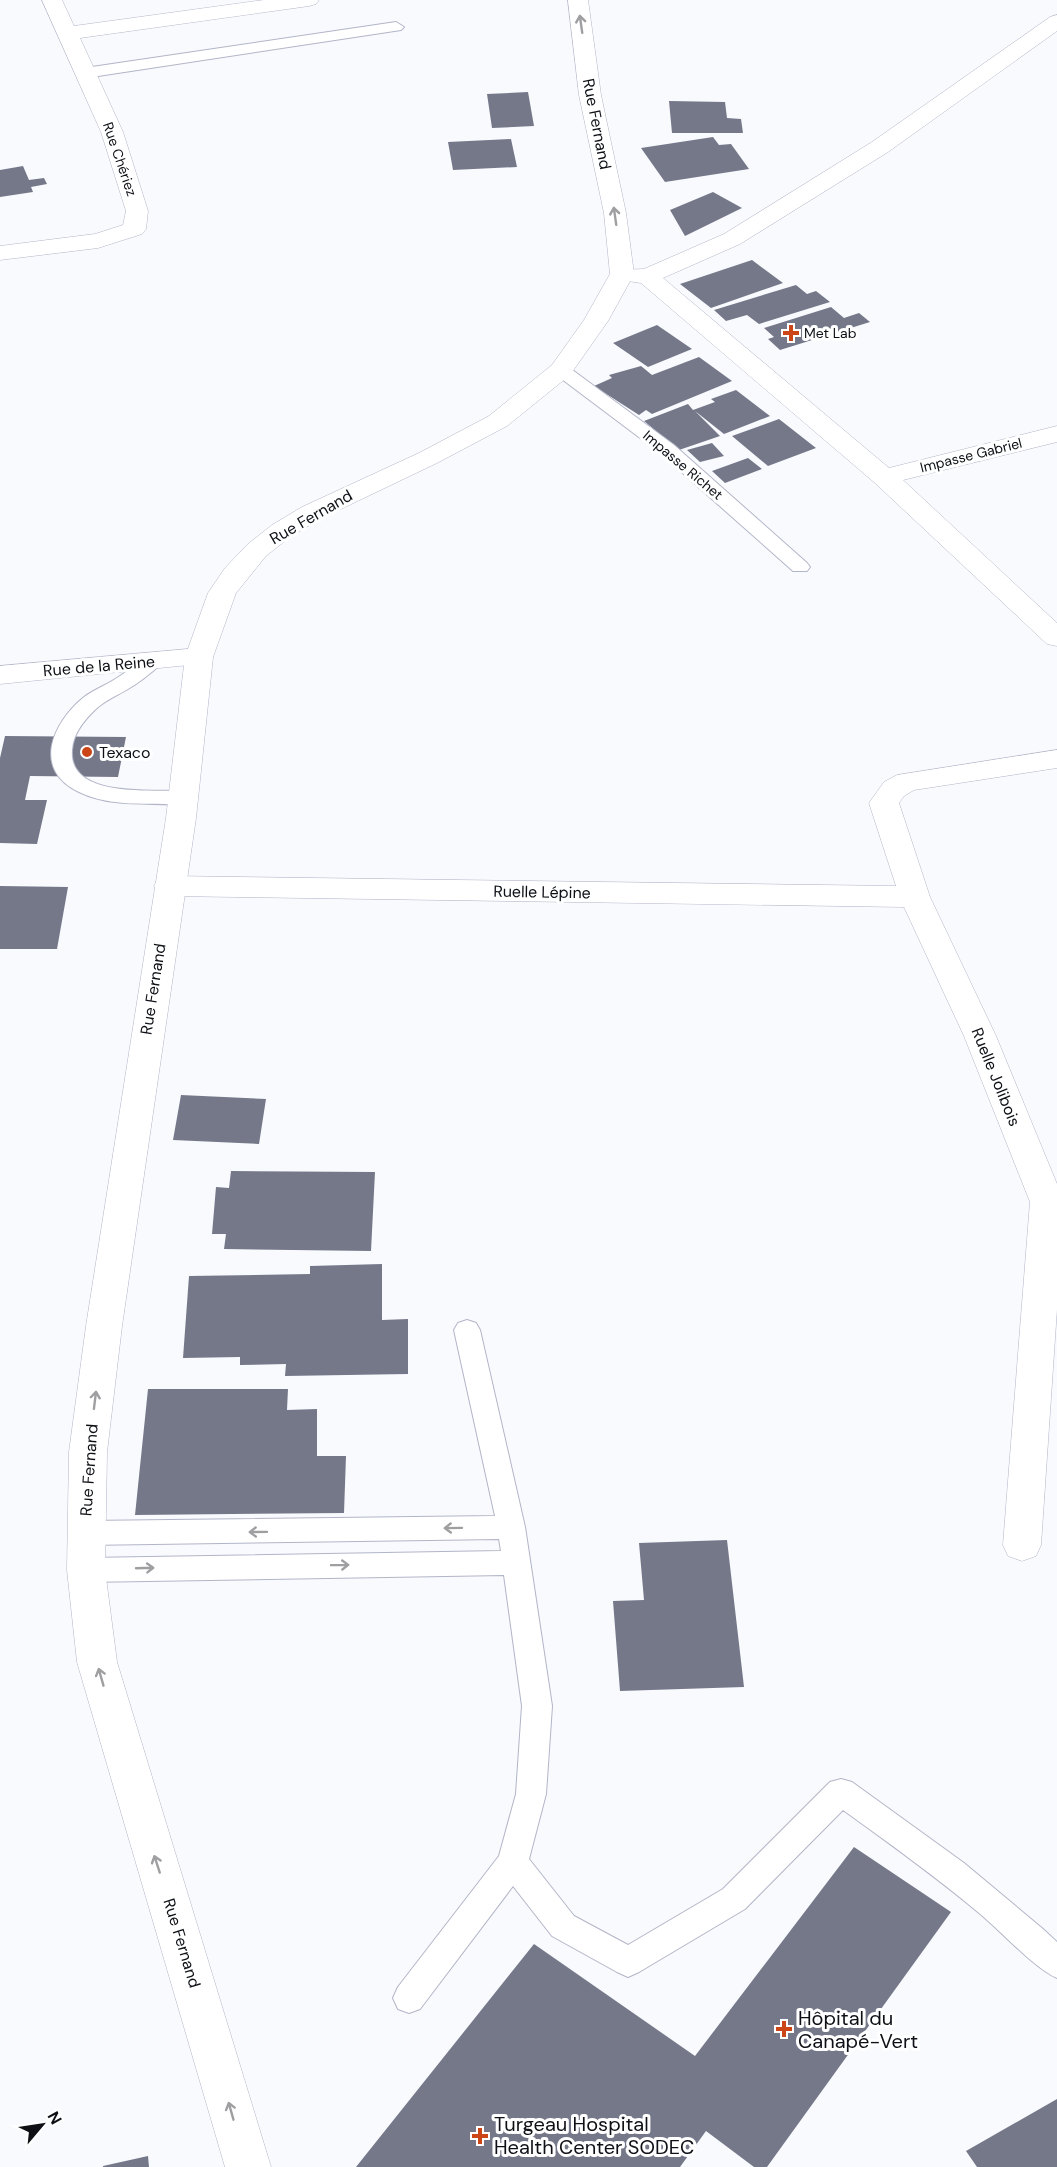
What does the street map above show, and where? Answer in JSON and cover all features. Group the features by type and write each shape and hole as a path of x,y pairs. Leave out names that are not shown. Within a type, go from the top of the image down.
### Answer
{"street":[{"name":"Rue Chériez","path":"0,254 98,242 134,229 136,211 112,132 52,0"},
{"path":"68,33 309,0"},
{"name":"Rue Fernand","path":"248,2167 97,1662 86,1570 88,1452 102,1337 183,798 199,657 222,593 235,574 257,550 281,531 311,513 428,458 498,421 561,370 596,321 634,275 615,213 590,95 578,0"},
{"path":"634,275 732,239 880,147 1057,21"},
{"path":"634,275 884,477 1057,638"},
{"name":"Impasse Gabriel","path":"884,477 1057,434"},
{"name":"Rue de la Reine","path":"0,675 199,657"},
{"name":"Ruelle Jolibois","path":"1022,1545 1052,1202 980,1036 915,897 884,803 894,789 908,782 1057,759"},
{"name":"Ruelle Lépine","path":"169,886 915,897"}],"lane":[{"path":"85,73 396,27"},
{"name":"Impasse Richet","path":"561,370 667,449 800,567"},
{"path":"154,660 127,681 91,702 71,722 59,750 63,768 80,785 107,794 183,798"},
{"path":"409,1998 513,1862 531,1794 537,1706 511,1527 468,1330"},
{"path":"85,1533 511,1527"},
{"path":"86,1570 517,1563"},
{"path":"513,1862 563,1926 628,1962 734,1899 841,1792 942,1863 1024,1930 1057,1963"}],"building":[{"path":"528,92 534,126 492,128 487,94"},
{"path":"669,101 725,102 727,118 741,119 743,133 672,133"},
{"path":"713,137 719,145 731,144 749,169 665,182 641,148"},
{"path":"511,139 517,167 453,170 448,142"},
{"path":"23,166 29,180 44,178 47,184 31,187 33,192 0,197 0,170"},
{"path":"713,192 742,208 685,236 670,210"},
{"path":"752,260 783,283 711,308 680,284"},
{"path":"796,285 807,294 816,291 830,302 759,324 747,315 726,321 714,310"},
{"path":"831,307 844,318 859,313 870,322 780,350 768,339 774,337 764,328"},
{"path":"657,325 692,349 648,367 613,343"},
{"path":"699,357 732,381 652,414 646,410 639,415 594,386 612,378 609,375 641,366 652,375"},
{"path":"736,390 770,416 724,434 695,411 720,436 679,450 644,421 688,404 693,410 715,402 711,399"},
{"path":"779,419 816,448 768,466 732,436"},
{"path":"712,443 724,456 700,462 687,450"},
{"path":"748,458 762,469 725,483 712,471"},
{"path":"5,736 126,737 118,777 30,776 25,800 47,800 37,844 0,843 0,758"},
{"path":"0,886 68,887 57,949 0,949"},
{"path":"181,1095 266,1099 259,1144 173,1140"},
{"path":"231,1171 375,1172 371,1251 224,1249 226,1234 212,1234 216,1187 229,1188"},
{"path":"382,1264 382,1320 408,1319 408,1374 285,1376 286,1364 240,1365 240,1357 183,1358 189,1276 310,1274 310,1266"},
{"path":"148,1389 288,1389 287,1410 317,1409 317,1456 346,1456 344,1513 135,1515"},
{"path":"727,1540 744,1687 620,1691 613,1601 644,1600 639,1543"},
{"path":"854,1847 951,1912 767,2167 754,2167 706,2131 680,2167 356,2167 534,1944 695,2056"},
{"path":"1057,2099 1057,2167 977,2167 966,2151"},
{"path":"148,2156 149,2167 103,2167 103,2166"}],"place":[{"name":"Met Lab","path":"791,333"},
{"name":"Texaco","path":"87,752"},
{"name":"Hôpital du Canapé-Vert","path":"784,2029"},
{"name":"Turgeau Hospital Health Center SODEC","path":"480,2136"}]}
